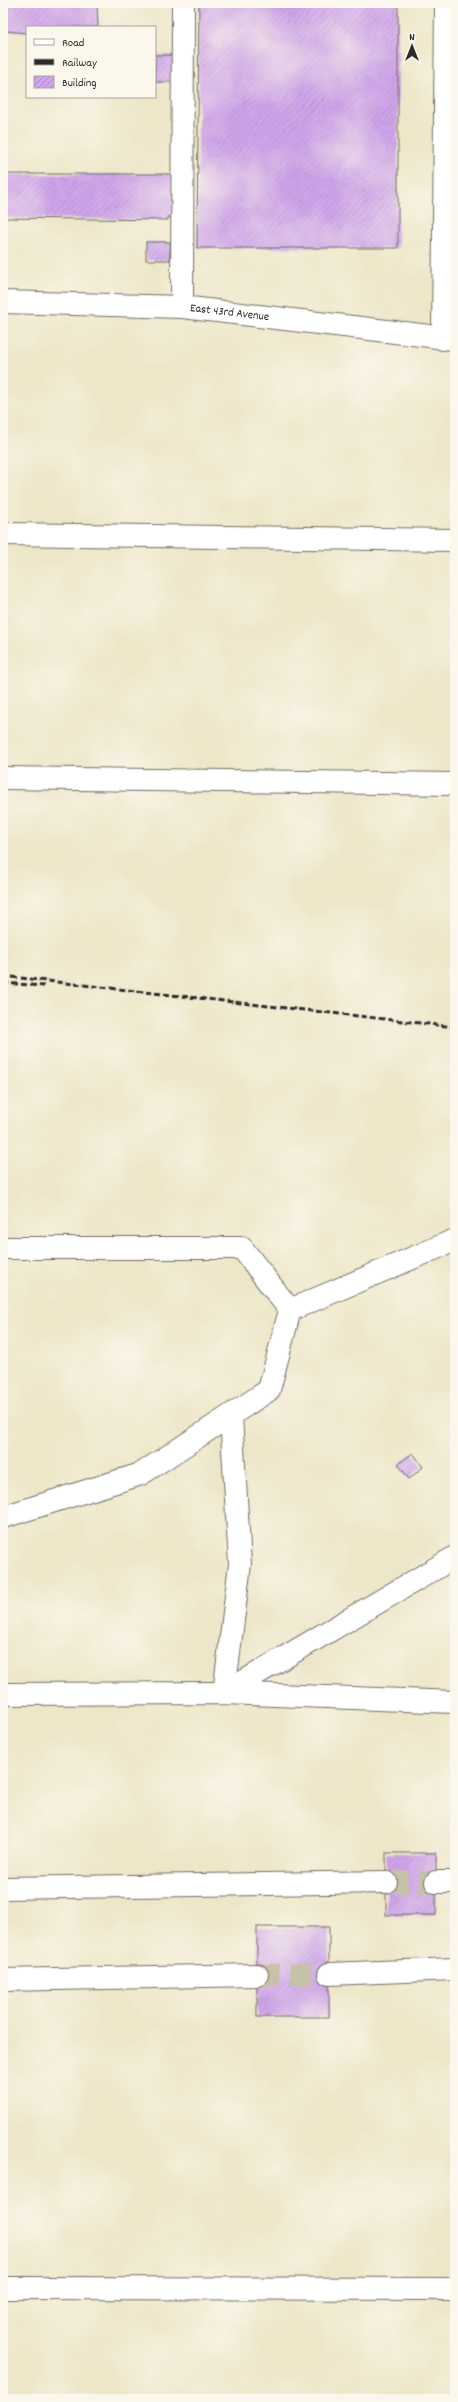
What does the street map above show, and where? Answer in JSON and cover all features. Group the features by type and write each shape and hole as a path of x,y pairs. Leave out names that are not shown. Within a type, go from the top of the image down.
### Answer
{"street":[{"path":"182,307 183,3"},
{"path":"446,3 449,339"},
{"name":"East 43rd Avenue","path":"3,302 182,307 449,339"},
{"path":"3,534 455,540"},
{"path":"3,778 455,784"},
{"path":"290,1310 455,1240"},
{"path":"3,1248 242,1248 290,1310"},
{"path":"3,1517 141,1474 269,1390 290,1310"},
{"path":"224,1693 240,1564 231,1416"},
{"path":"224,1693 455,1557"},
{"path":"3,1694 224,1693 455,1702"},
{"path":"3,1888 386,1882"},
{"path":"329,1974 455,1970"},
{"path":"3,1980 257,1975"},
{"path":"3,2288 455,2290"}],"building":[{"path":"97,3 98,26 26,26 26,33 6,31 5,4"},
{"path":"199,3 398,3 398,248 197,248"},
{"path":"156,55 174,55 174,82 156,82"},
{"path":"3,174 177,174 176,217 168,217 168,220 3,218"},
{"path":"146,242 170,242 170,260 146,260"},
{"path":"413,1453 423,1467 409,1479 398,1464"},
{"path":"386,1853 436,1853 436,1915 386,1915"},
{"path":"257,1927 329,1927 329,2017 257,2017"}],"tunnel":[{"path":"386,1882 436,1882"},
{"path":"257,1975 329,1974"}],"railway":[{"path":"3,976 455,1027"},
{"path":"3,983 44,986"}]}
